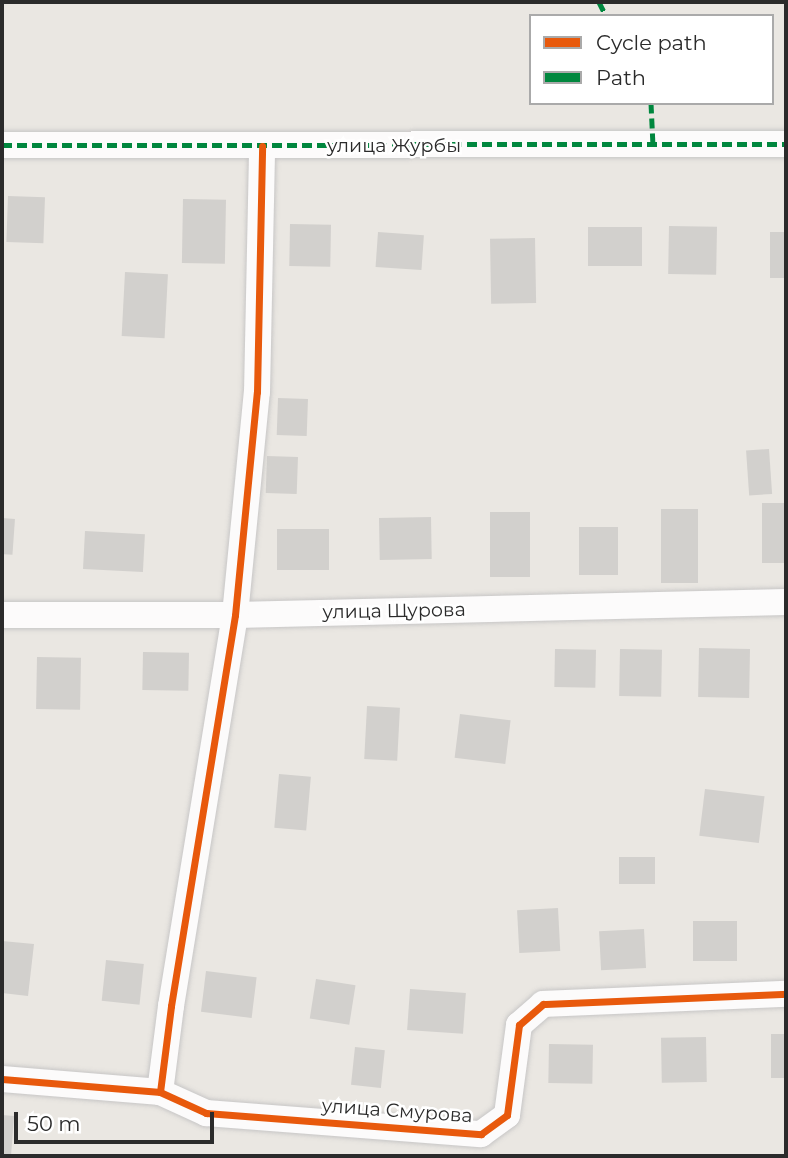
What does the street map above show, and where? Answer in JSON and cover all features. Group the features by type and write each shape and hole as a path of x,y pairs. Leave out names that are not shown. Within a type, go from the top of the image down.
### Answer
{"street":[{"name":"улица Журбы","path":"2,145 786,144"},
{"path":"160,1092 171,1006 235,615 257,392 262,146"},
{"name":"улица Щурова","path":"2,615 235,615 786,602"},
{"name":"улица Смурова","path":"2,1079 160,1092 206,1113 481,1133 507,1115 519,1025 542,1004 786,994"}],"building":[{"path":"8,196 45,197 43,243 6,242"},
{"path":"183,199 226,200 225,264 182,263"},
{"path":"290,224 331,225 330,267 289,266"},
{"path":"669,226 717,227 716,275 668,274"},
{"path":"588,227 642,227 642,266 588,266"},
{"path":"378,232 424,235 421,270 376,267"},
{"path":"770,232 786,232 786,278 770,278"},
{"path":"535,238 536,303 491,304 490,239"},
{"path":"125,272 168,274 165,338 122,336"},
{"path":"278,398 308,399 307,436 277,435"},
{"path":"769,449 772,494 749,495 746,451"},
{"path":"267,456 298,457 297,494 266,493"},
{"path":"762,503 786,503 786,563 762,563"},
{"path":"661,509 698,509 698,583 661,583"},
{"path":"490,512 530,512 530,577 490,577"},
{"path":"431,517 432,559 380,560 379,518"},
{"path":"2,518 15,519 12,555 2,554"},
{"path":"579,527 618,527 618,575 579,575"},
{"path":"277,529 329,529 329,570 277,570"},
{"path":"85,531 145,534 143,572 83,569"},
{"path":"699,648 750,649 749,698 698,697"},
{"path":"555,649 596,650 595,688 554,687"},
{"path":"620,649 662,650 661,697 619,696"},
{"path":"143,652 189,653 188,691 142,690"},
{"path":"37,657 81,658 80,710 36,709"},
{"path":"367,706 400,708 397,761 364,759"},
{"path":"460,714 511,720 505,764 455,758"},
{"path":"279,774 311,777 306,831 274,828"},
{"path":"705,789 765,796 759,843 699,836"},
{"path":"619,857 655,857 655,884 619,884"},
{"path":"558,908 560,951 519,953 517,910"},
{"path":"693,921 737,921 737,961 693,961"},
{"path":"644,929 646,968 601,970 599,931"},
{"path":"2,941 34,944 28,996 2,993"},
{"path":"106,960 144,964 140,1005 102,1001"},
{"path":"206,971 257,977 252,1018 201,1012"},
{"path":"316,979 356,985 349,1025 310,1019"},
{"path":"410,989 466,993 463,1034 407,1030"},
{"path":"771,1034 786,1034 786,1078 771,1078"},
{"path":"706,1037 707,1082 662,1083 661,1038"},
{"path":"549,1044 593,1045 592,1084 548,1083"},
{"path":"355,1047 385,1050 381,1088 351,1085"},
{"path":"2,1115 14,1116 11,1156 2,1156"}],"marked path":[{"path":"599,2 605,14"},
{"path":"651,105 653,145"},
{"path":"2,145 786,144"}],"cycle path":[{"path":"160,1092 171,1006 235,615 257,392 262,146"},
{"path":"2,1079 160,1092 206,1113 481,1134 507,1115 519,1025 543,1004 786,994"}]}
